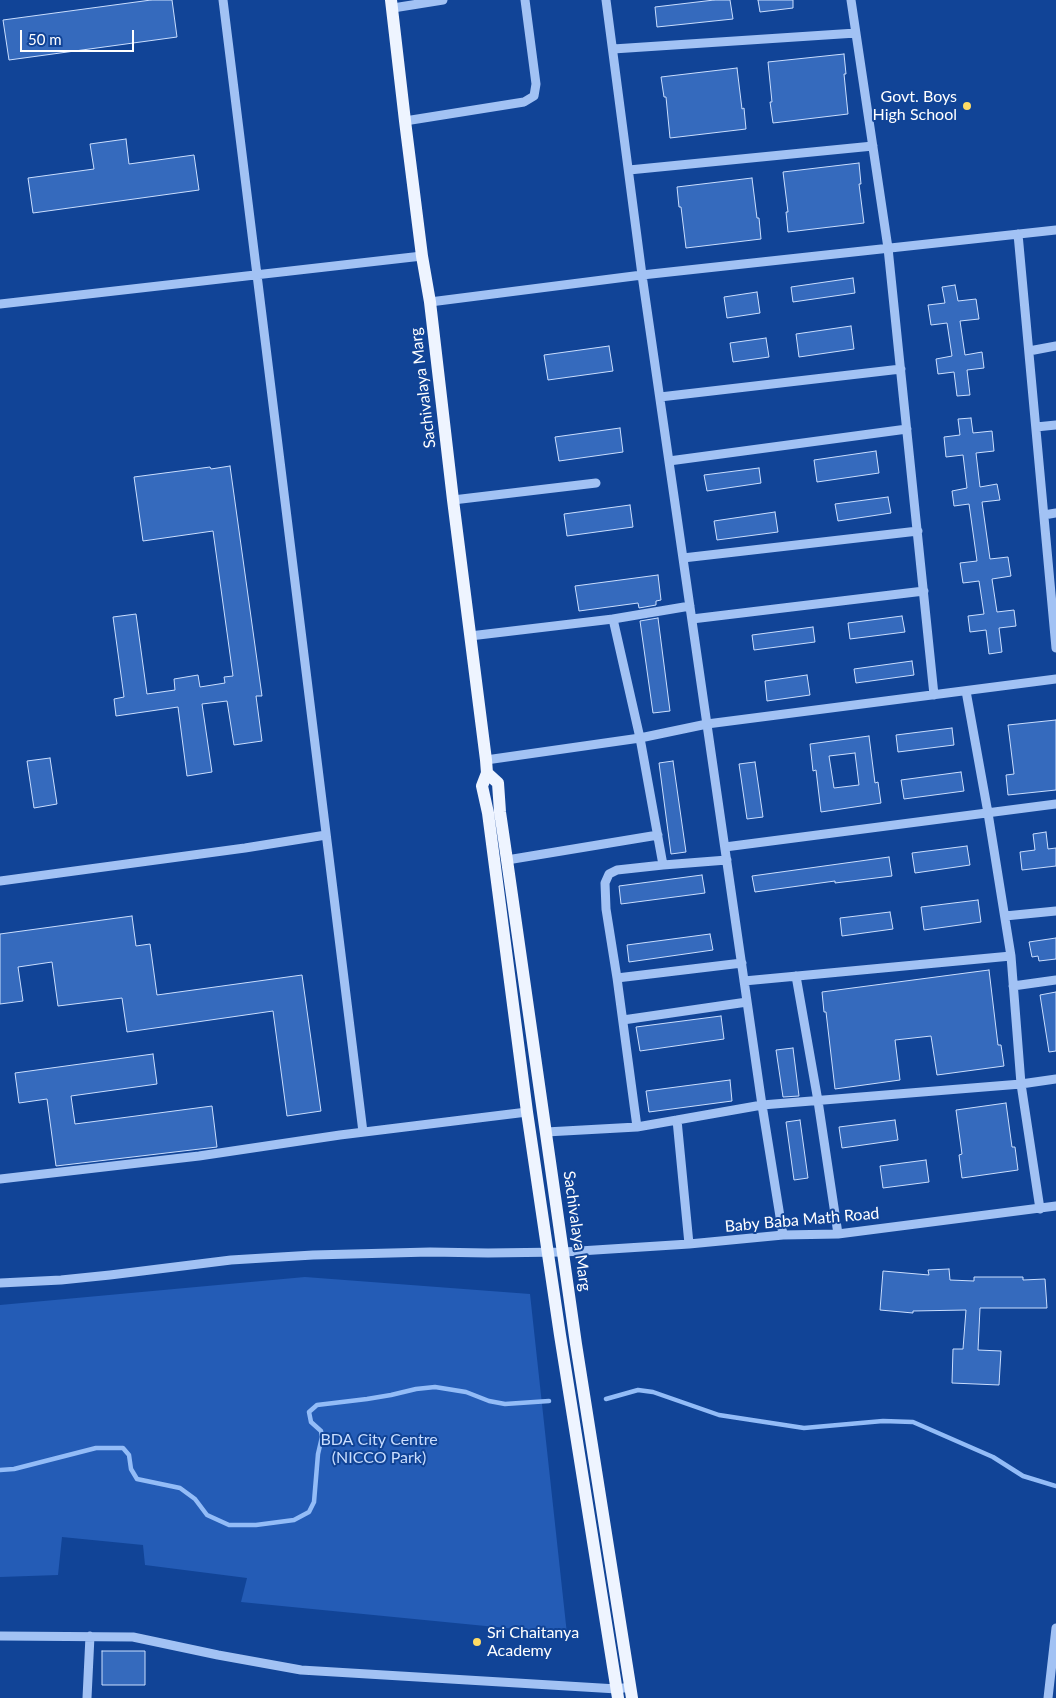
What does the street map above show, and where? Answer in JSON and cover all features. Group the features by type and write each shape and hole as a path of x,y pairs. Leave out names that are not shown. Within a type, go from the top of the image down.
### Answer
{"main road":[{"name":"Sachivalaya Marg","path":"392,4 405,121 422,256 430,302 486,760 487,773 482,786 488,813 527,1112 617,1693"},
{"name":"Sachivalaya Marg","path":"487,773 498,783 507,860 576,1344 631,1693"}],"street":[{"path":"223,0 363,1132"},
{"path":"392,4 443,0"},
{"path":"405,121 524,102 534,96 536,84 525,0"},
{"path":"606,0 642,275 762,1105 783,1235"},
{"path":"851,0 888,248 934,695"},
{"path":"612,50 856,33"},
{"path":"629,170 873,146"},
{"path":"430,302 642,275 1056,230"},
{"path":"1018,234 1056,648"},
{"path":"0,304 422,256"},
{"path":"1029,351 1056,346"},
{"path":"660,396 901,369"},
{"path":"1036,427 1056,424"},
{"path":"669,461 907,429"},
{"path":"453,500 596,483"},
{"path":"1044,515 1056,513"},
{"path":"683,558 918,531"},
{"path":"692,619 924,591"},
{"path":"470,636 612,619 690,606"},
{"path":"612,619 640,738 663,865"},
{"path":"486,760 640,738 707,724 1056,679"},
{"path":"966,691 1011,956 1021,1084 1040,1209"},
{"path":"725,847 1056,804"},
{"path":"0,881 245,848 326,835"},
{"path":"507,860 658,835"},
{"path":"637,1127 606,909 605,883 609,874 617,870 727,860"},
{"path":"1005,916 1056,911"},
{"path":"744,981 1011,956"},
{"path":"617,978 742,963"},
{"path":"796,976 818,1101 838,1234"},
{"path":"1013,986 1056,980"},
{"path":"623,1020 747,1002"},
{"path":"546,1132 637,1127 762,1105 1021,1084 1056,1079"},
{"path":"0,1179 199,1156 363,1132 527,1112"},
{"path":"677,1120 689,1244"},
{"name":"Baby Baba Math Road","path":"0,1283 61,1280 231,1260 313,1255 430,1252 488,1254 564,1252 689,1244 783,1235 838,1234 1056,1206"},
{"path":"1048,1698 1056,1628"},
{"path":"0,1636 133,1637 301,1670 631,1693"},
{"path":"86,1698 90,1636"}],"green space":[{"name":"BDA City Centre (NICCO Park)","path":"305,1277 530,1294 567,1634 241,1602 247,1578 145,1565 143,1545 62,1537 58,1575 0,1577 0,1305"}],"building":[{"path":"151,0 172,0 177,37 9,60 3,20"},
{"path":"730,0 733,19 657,27 655,7"},
{"path":"758,0 793,0 793,8 760,12"},
{"path":"844,54 848,114 773,123 768,62"},
{"path":"737,68 746,129 670,138 666,97 664,97 661,77"},
{"path":"126,139 129,164 194,155 199,190 33,213 28,178 94,169 90,144"},
{"path":"859,163 861,184 859,184 864,223 788,232 786,212 788,212 783,172"},
{"path":"752,178 761,239 686,248 677,187"},
{"path":"853,278 855,293 793,302 791,287"},
{"path":"955,285 958,301 976,299 979,319 960,321 965,355 982,352 984,368 967,370 970,395 957,396 954,372 938,374 936,359 952,356 947,323 931,325 928,305 945,303 942,287"},
{"path":"757,292 760,313 727,318 724,297"},
{"path":"851,326 854,349 799,357 796,334"},
{"path":"766,338 769,357 733,362 730,343"},
{"path":"609,346 613,371 548,380 544,355"},
{"path":"971,418 973,433 992,431 994,451 976,453 980,487 997,484 1000,500 982,502 990,559 1008,557 1011,576 992,579 997,612 1014,610 1016,626 999,628 1002,652 989,654 986,630 970,632 968,616 984,614 979,581 963,583 960,563 977,561 969,504 954,506 952,491 967,488 963,455 946,457 944,437 960,435 958,419"},
{"path":"620,428 623,452 559,461 555,437"},
{"path":"876,451 879,473 817,482 814,460"},
{"path":"230,466 262,696 256,696 262,741 234,745 227,701 202,704 212,772 187,776 178,707 116,716 114,699 124,697 113,617 136,614 147,694 175,690 174,679 198,675 200,687 225,683 224,677 233,676 213,531 143,541 134,477"},
{"path":"759,468 761,483 707,491 704,475"},
{"path":"888,497 891,513 838,521 835,504"},
{"path":"630,505 633,527 567,536 564,514"},
{"path":"775,512 778,532 717,540 714,521"},
{"path":"658,575 661,600 656,601 656,605 639,608 638,603 579,611 575,586"},
{"path":"902,616 905,632 850,639 848,623"},
{"path":"658,618 670,711 653,713 640,621"},
{"path":"813,627 815,642 754,650 752,635"},
{"path":"912,661 914,675 856,683 854,669"},
{"path":"807,675 810,695 767,701 765,681"},
{"path":"1056,720 1056,790 1008,795 1006,775 1014,774 1008,725"},
{"path":"952,728 954,745 898,752 896,735"},
{"path":"869,736 875,783 878,782 881,803 821,812 816,770 813,771 810,744","holes":["855,753 859,785 834,788 829,756"]},
{"path":"50,758 57,804 34,808 27,761"},
{"path":"673,761 686,852 671,854 659,763"},
{"path":"755,762 763,817 747,819 739,764"},
{"path":"961,772 964,791 904,799 901,780"},
{"path":"1046,832 1048,849 1056,848 1056,866 1022,870 1020,852 1035,850 1033,834"},
{"path":"967,846 970,865 915,873 912,853"},
{"path":"889,857 892,876 835,883 835,881 755,892 752,876"},
{"path":"702,875 705,893 621,904 619,886"},
{"path":"978,900 981,922 924,930 921,907"},
{"path":"890,912 893,929 842,936 840,918"},
{"path":"132,916 136,946 150,944 157,995 302,975 321,1111 287,1116 273,1011 127,1032 122,998 58,1006 52,962 18,967 23,1001 0,1004 0,934"},
{"path":"710,934 713,950 629,962 627,945"},
{"path":"1056,938 1056,959 1039,961 1038,956 1032,957 1029,942"},
{"path":"989,970 998,1045 1001,1045 1004,1066 937,1075 931,1036 895,1040 900,1080 835,1089 822,992"},
{"path":"1056,992 1056,1051 1049,1052 1040,995"},
{"path":"721,1016 724,1039 640,1051 636,1027"},
{"path":"793,1048 799,1096 783,1097 776,1050"},
{"path":"153,1054 157,1084 71,1096 75,1124 212,1106 217,1147 56,1166 47,1099 19,1103 15,1073"},
{"path":"730,1080 732,1101 649,1112 646,1091"},
{"path":"1006,1103 1012,1147 1015,1147 1018,1170 962,1178 959,1155 962,1154 956,1110"},
{"path":"800,1120 808,1178 794,1180 786,1122"},
{"path":"895,1120 898,1140 842,1148 839,1127"},
{"path":"926,1160 929,1182 883,1188 880,1166"},
{"path":"949,1269 950,1280 974,1281 974,1277 1023,1277 1023,1280 1045,1279 1047,1308 980,1308 978,1350 1001,1351 999,1385 952,1383 953,1349 963,1349 966,1310 913,1311 913,1313 880,1310 883,1271 929,1275 928,1270"},
{"path":"102,1651 145,1651 145,1685 102,1685"}],"waterway":[{"path":"0,1470 14,1469 96,1448 123,1448 129,1455 131,1469 137,1479 180,1488 195,1499 207,1515 229,1525 256,1525 294,1520 309,1512 314,1502 318,1454 322,1437 321,1431 311,1422 309,1412 317,1405 367,1399 435,1387 466,1392 489,1401 505,1404 549,1401"},
{"path":"606,1399 638,1390 653,1392 719,1415 804,1428 883,1421 913,1422 993,1457 1023,1476 1056,1486"}],"place":[{"name":"Govt. Boys High School","path":"967,106"},
{"name":"Sri Chaitanya Academy","path":"477,1642"}]}
